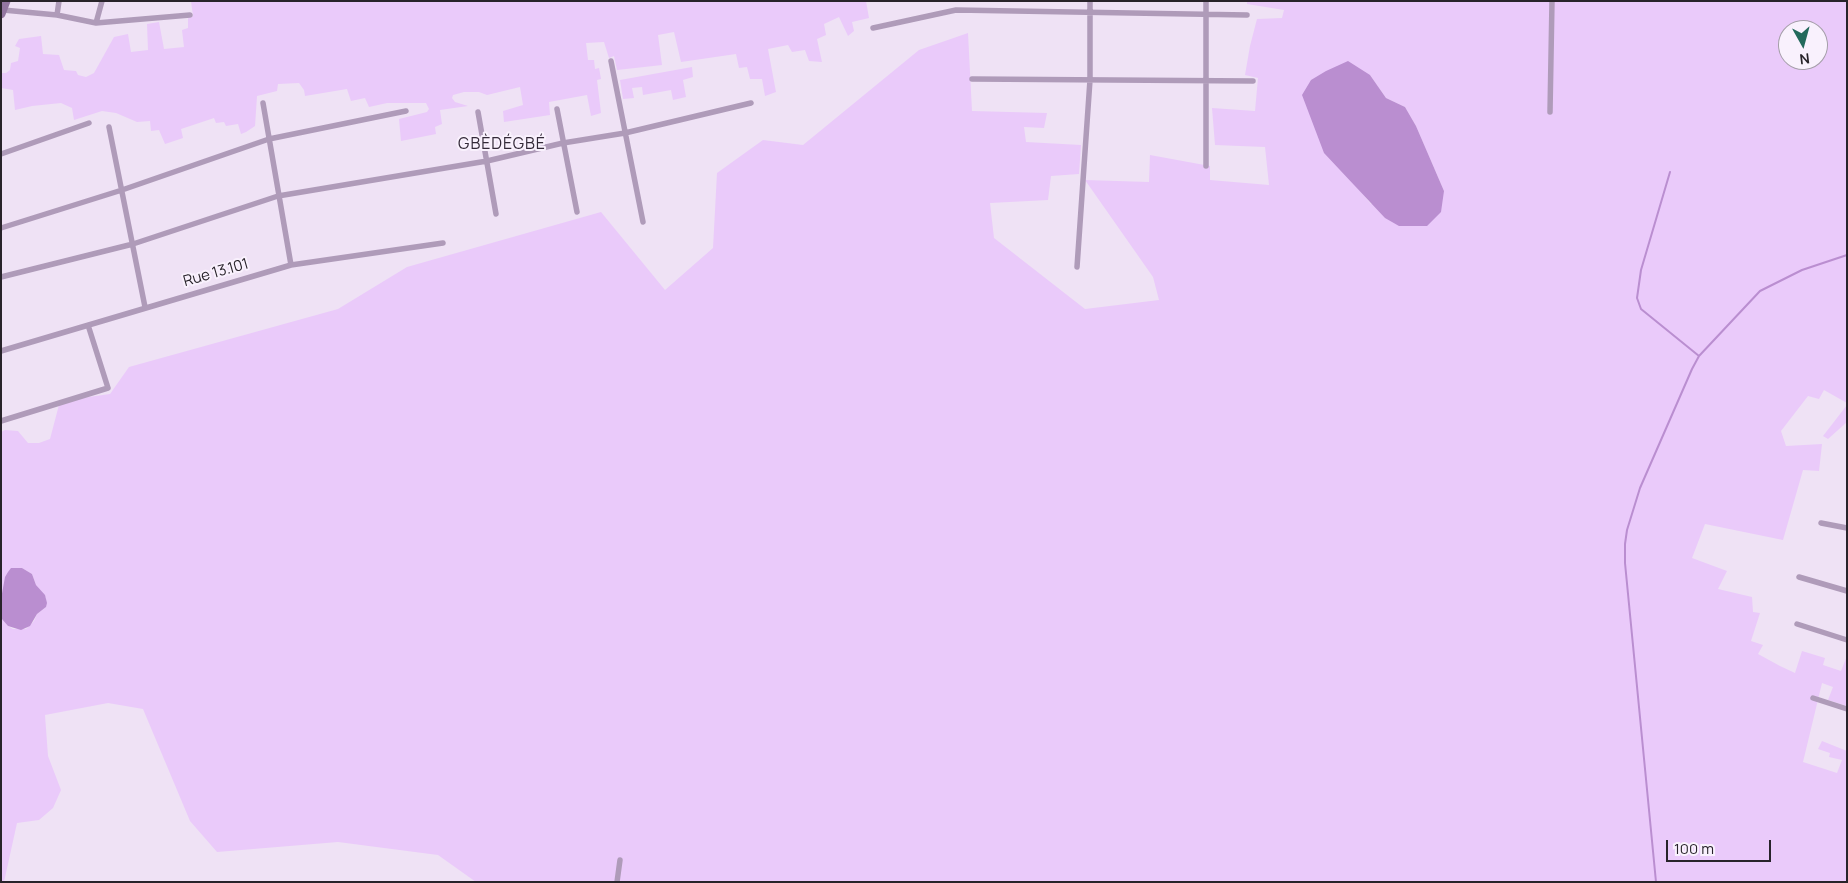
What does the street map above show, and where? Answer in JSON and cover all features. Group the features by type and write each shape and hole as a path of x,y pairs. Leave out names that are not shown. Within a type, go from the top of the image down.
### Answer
{"street":[{"path":"57,15 59,1"},
{"path":"96,23 102,1"},
{"path":"1077,267 1090,80 1090,1"},
{"path":"1206,1 1206,166"},
{"path":"1550,112 1552,1"},
{"path":"3,8 57,15 96,23 190,15"},
{"path":"873,28 956,10 1248,16"},
{"path":"611,61 643,222"},
{"path":"972,78 1253,81"},
{"path":"263,103 291,265"},
{"path":"1,277 133,244 278,196 487,160 563,143 625,133 751,104"},
{"path":"557,109 577,212"},
{"path":"1,228 122,190 269,139 406,111"},
{"path":"478,112 496,214"},
{"path":"1,154 89,123"},
{"path":"110,127 145,307"},
{"name":"Rue 13.101","path":"1,351 291,265 443,243"},
{"path":"1,421 108,388 88,325"},
{"path":"1821,523 1847,528"},
{"path":"1799,577 1847,591"},
{"path":"1798,624 1847,640"},
{"path":"1813,698 1847,709"},
{"path":"617,882 620,860"}],"shaded area":[{"path":"191,1 866,1 869,18 852,22 854,31 848,36 839,17 824,24 826,35 817,39 822,62 809,61 805,50 792,52 788,45 768,49 776,92 765,96 762,79 750,79 747,67 739,68 736,54 681,62 674,32 658,35 662,65 617,70 614,56 609,58 604,42 586,43 588,60 594,60 595,69 599,68 601,79 597,80 601,113 591,116 587,95 549,102 550,115 504,122 503,111 523,105 520,87 487,95 479,92 464,92 453,95 452,98 455,102 468,106 440,110 442,124 435,127 436,134 401,141 399,119 427,112 429,109 426,103 387,103 369,107 365,98 351,101 347,89 305,96 304,90 299,83 278,84 277,91 257,96 255,126 246,132 241,134 238,124 226,126 224,122 216,123 214,118 181,129 183,138 165,144 159,130 151,131 150,121 137,122 116,113 102,111 74,120 72,108 61,103 15,110 13,90 1,88 1,73 6,73 10,70 11,63 18,61 20,48 15,46 19,39 41,36 43,54 59,55 64,70 76,71 78,75 86,77 94,73 114,37 128,34 131,52 148,50 147,24 159,22 164,49 184,47 182,30 188,28 188,18 193,16"},
{"path":"1247,1 1847,1 1847,403 1824,390 1819,399 1808,396 1781,431 1786,446 1822,444 1819,471 1803,470 1783,540 1705,524 1692,558 1727,571 1718,589 1752,597 1753,612 1760,613 1751,641 1763,645 1758,654 1795,673 1802,651 1825,658 1823,665 1841,671 1847,656 1847,706 1828,700 1833,687 1822,683 1803,762 1837,773 1842,760 1829,757 1830,753 1818,749 1822,741 1847,751 1847,882 476,882 438,855 338,842 217,852 190,821 143,709 108,703 45,715 48,756 61,790 53,808 39,820 17,823 4,882 1,882 1,618 13,629 26,629 34,621 37,614 46,607 46,598 36,585 32,574 22,568 16,568 1,599 1,432 5,430 18,431 28,443 39,443 50,439 60,401 110,394 129,367 338,309 407,267 601,212 665,290 713,248 717,173 763,140 803,145 919,50 968,33 972,111 1047,113 1044,128 1024,127 1026,142 1081,145 1079,174 1051,176 1048,200 990,203 994,238 1085,309 1159,300 1153,277 1085,180 1149,182 1150,155 1210,166 1210,180 1269,185 1265,147 1215,145 1212,108 1255,111 1258,78 1245,75 1257,19 1282,18 1284,10 1247,4","holes":["1370,75 1386,98 1405,107 1416,126 1444,191 1371,204 1346,174"]},
{"path":"1348,61 1370,75 1386,98 1405,107 1416,126 1444,191 1441,212 1427,226 1399,226 1385,218 1324,153 1302,95 1311,80"},
{"path":"692,67 693,77 683,80 686,97 673,100 671,90 643,95 642,87 632,88 634,98 623,99 620,80"},
{"path":"1847,405 1847,422 1828,439 1823,436"},
{"path":"11,568 22,568 32,574 36,585 45,595 47,603 46,607 37,614 30,626 21,630 8,626 1,618 1,599 5,577"}],"waterway":[{"path":"1670,172 1641,270 1637,298 1641,309 1699,356"},
{"path":"1656,882 1625,563 1627,530 1640,488 1699,356 1760,291 1802,270 1847,255"}],"district":[{"name":"GBÈDÉGBÉ","path":"502,145"}]}
